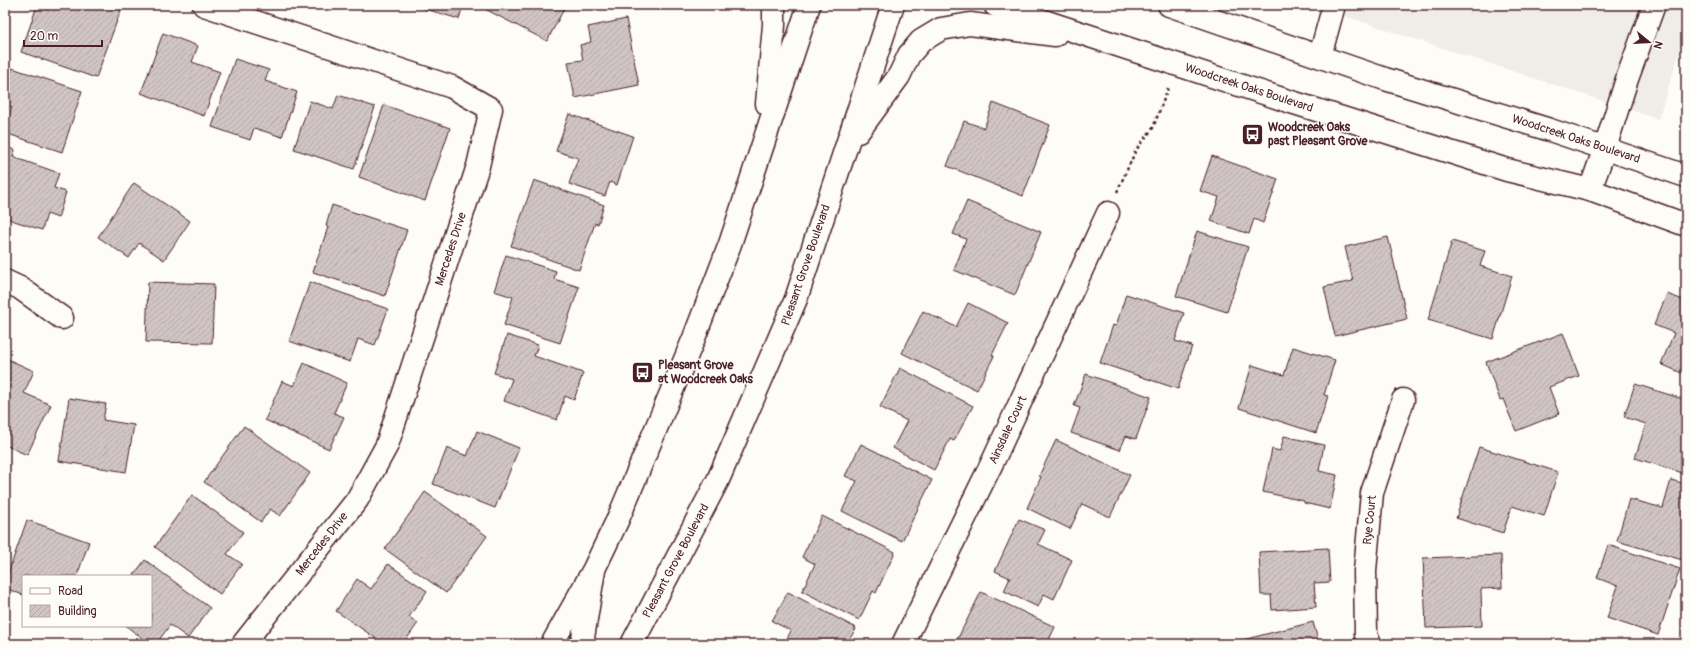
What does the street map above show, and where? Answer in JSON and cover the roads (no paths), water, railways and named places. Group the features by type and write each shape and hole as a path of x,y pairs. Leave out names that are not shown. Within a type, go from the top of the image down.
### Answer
{"main road":[{"name":"Mercedes Drive","path":"204,5 452,87 491,109 478,166 387,445 357,500 243,644"},
{"path":"764,142 774,24 774,5"},
{"path":"552,644 594,569 621,512 694,338 730,244 809,5"},
{"name":"Pleasant Grove Boulevard","path":"632,644 718,480 796,299 893,5"},
{"name":"Woodcreek Oaks Boulevard","path":"995,5 1176,65 1507,170 1590,190 1686,225"},
{"name":"Woodcreek Oaks Boulevard","path":"1169,5 1385,79 1605,148 1686,176"},
{"path":"1320,56 1334,5"},
{"path":"1590,190 1627,79 1654,5"},
{"path":"846,149 898,76 909,55 921,41 940,29 970,24 1102,40"},
{"name":"Ainsdale Court","path":"903,644 994,459 1108,213"},
{"path":"5,281 20,288 62,318"},
{"name":"Rye Court","path":"1370,644 1366,635 1365,571 1372,494 1403,400"},
{"path":"582,644 594,569"}],"place":[{"name":"Woodcreek Oaks past Pleasant Grove","path":"1253,134"},
{"name":"Pleasant Grove at Woodcreek Oaks","path":"642,372"}]}
